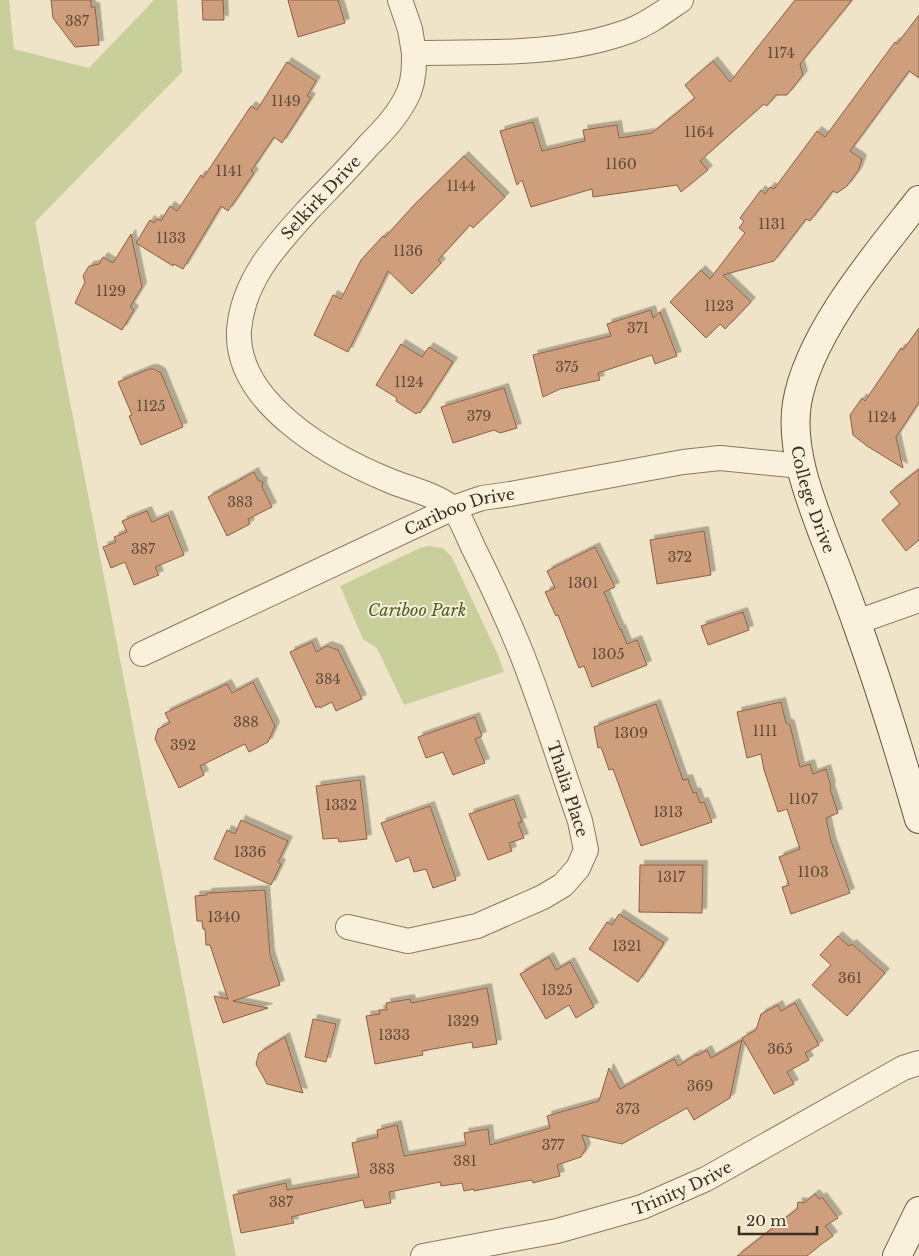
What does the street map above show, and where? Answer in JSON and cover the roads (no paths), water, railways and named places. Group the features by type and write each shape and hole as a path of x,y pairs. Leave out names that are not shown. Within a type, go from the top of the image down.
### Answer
{"street":[{"name":"Selkirk Drive","path":"400,0 410,29 414,53 412,82 401,108 379,135 279,240 260,267 252,281 241,315 239,341 244,365 256,389 274,409 300,431 334,452 387,480 420,491 453,508"},
{"path":"414,53 558,49 630,31 652,20 681,0"},
{"name":"College Drive","path":"919,200 848,293 821,338 802,381 797,403 796,425 801,466 811,503 857,622 890,721 919,819"},
{"name":"Cariboo Drive","path":"142,654 453,508 482,498 683,462 720,458 801,466"},
{"name":"Thalia Place","path":"348,927 408,942 477,926 543,897 563,885 578,868 586,850 580,821 518,646 498,598 453,508"},
{"path":"857,622 919,600"},
{"name":"Trinity Drive","path":"423,1256 557,1231 642,1207 706,1179 903,1068 919,1063"},
{"path":"897,1256 919,1211"}],"park label":[{"name":"Cariboo Park","path":"417,610"}]}
